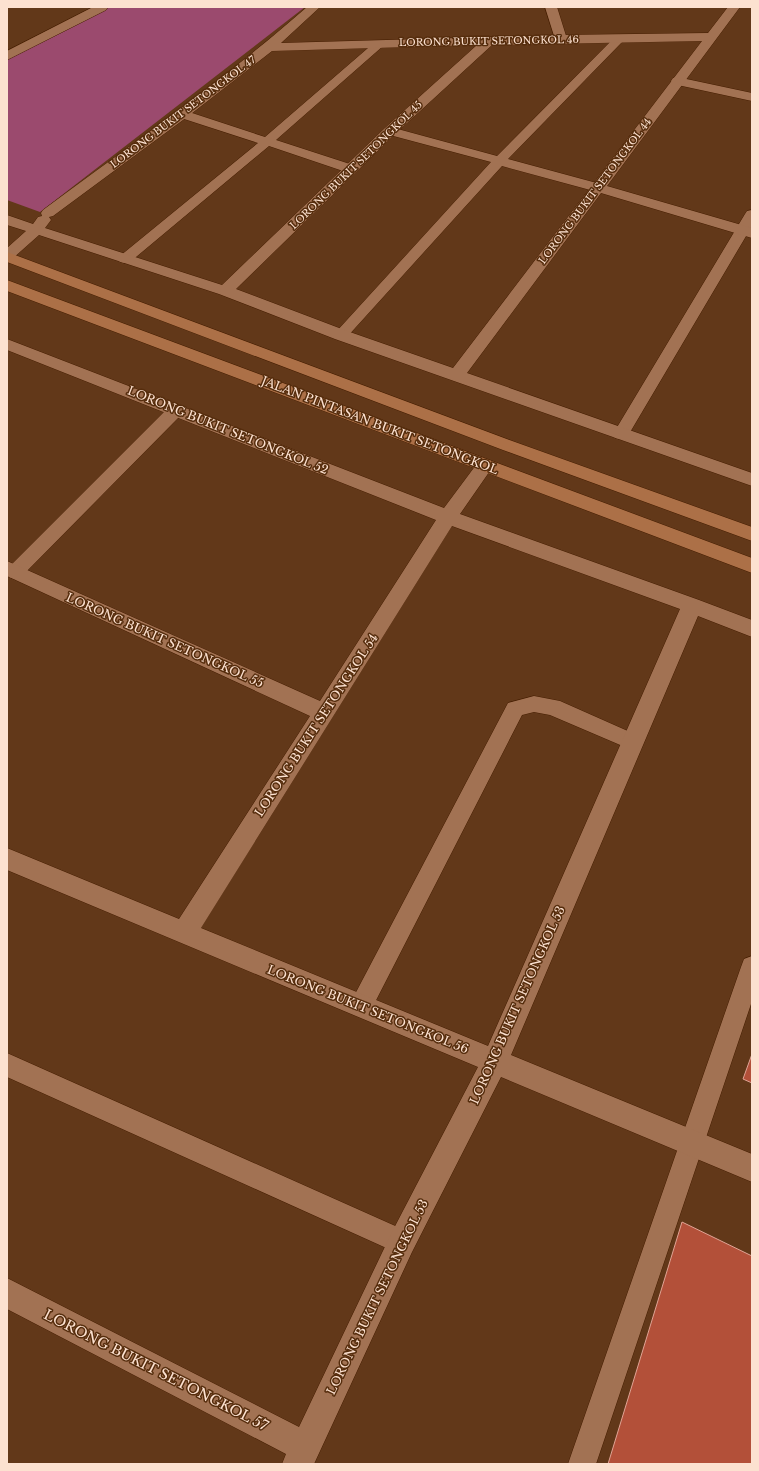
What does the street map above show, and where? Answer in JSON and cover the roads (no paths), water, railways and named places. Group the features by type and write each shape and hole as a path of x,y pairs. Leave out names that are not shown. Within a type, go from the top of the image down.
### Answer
{"main road":[{"name":"JALAN PINTASAN BUKIT SETONGKOL","path":"7,256 509,446 752,534"},
{"name":"JALAN PINTASAN BUKIT SETONGKOL","path":"7,286 480,472 752,566"}],"street":[{"path":"7,56 102,7"},
{"name":"LORONG BUKIT SETONGKOL 47","path":"7,256 36,230 48,213 182,114 269,47 314,7"},
{"name":"LORONG BUKIT SETONGKOL 44","path":"456,376 734,7"},
{"name":"LORONG BUKIT SETONGKOL 46","path":"269,47 561,39 710,37"},
{"name":"LORONG BUKIT SETONGKOL 45","path":"226,291 351,168 488,42"},
{"path":"599,188 747,231"},
{"name":"LORONG BUKIT SETONGKOL 47","path":"11,225 48,213"},
{"path":"11,225 36,230 226,291 341,335 752,480"},
{"name":"LORONG BUKIT SETONGKOL 52","path":"7,344 176,410 453,510 752,629"},
{"name":"LORONG BUKIT SETONGKOL 54","path":"184,933 453,510 480,472"},
{"name":"LORONG BUKIT SETONGKOL 55","path":"11,570 324,712"},
{"name":"LORONG BUKIT SETONGKOL 53","path":"301,1456 402,1242 495,1061 692,605"},
{"name":"LORONG BUKIT SETONGKOL 56","path":"7,859 752,1168"},
{"name":"LORONG BUKIT SETONGKOL 57","path":"7,1293 301,1456"}],"lane":[{"path":"551,7 561,39"},
{"path":"341,335 499,161 620,38"},
{"path":"125,259 268,141 379,44"},
{"path":"677,81 752,97"},
{"path":"182,114 351,168"},
{"path":"390,131 599,188"},
{"path":"621,434 747,231 752,214"},
{"path":"11,570 176,410"},
{"path":"361,1006 515,709 534,704 553,706 632,742"},
{"path":"582,1464 752,968"},
{"path":"7,1065 402,1242"}]}
